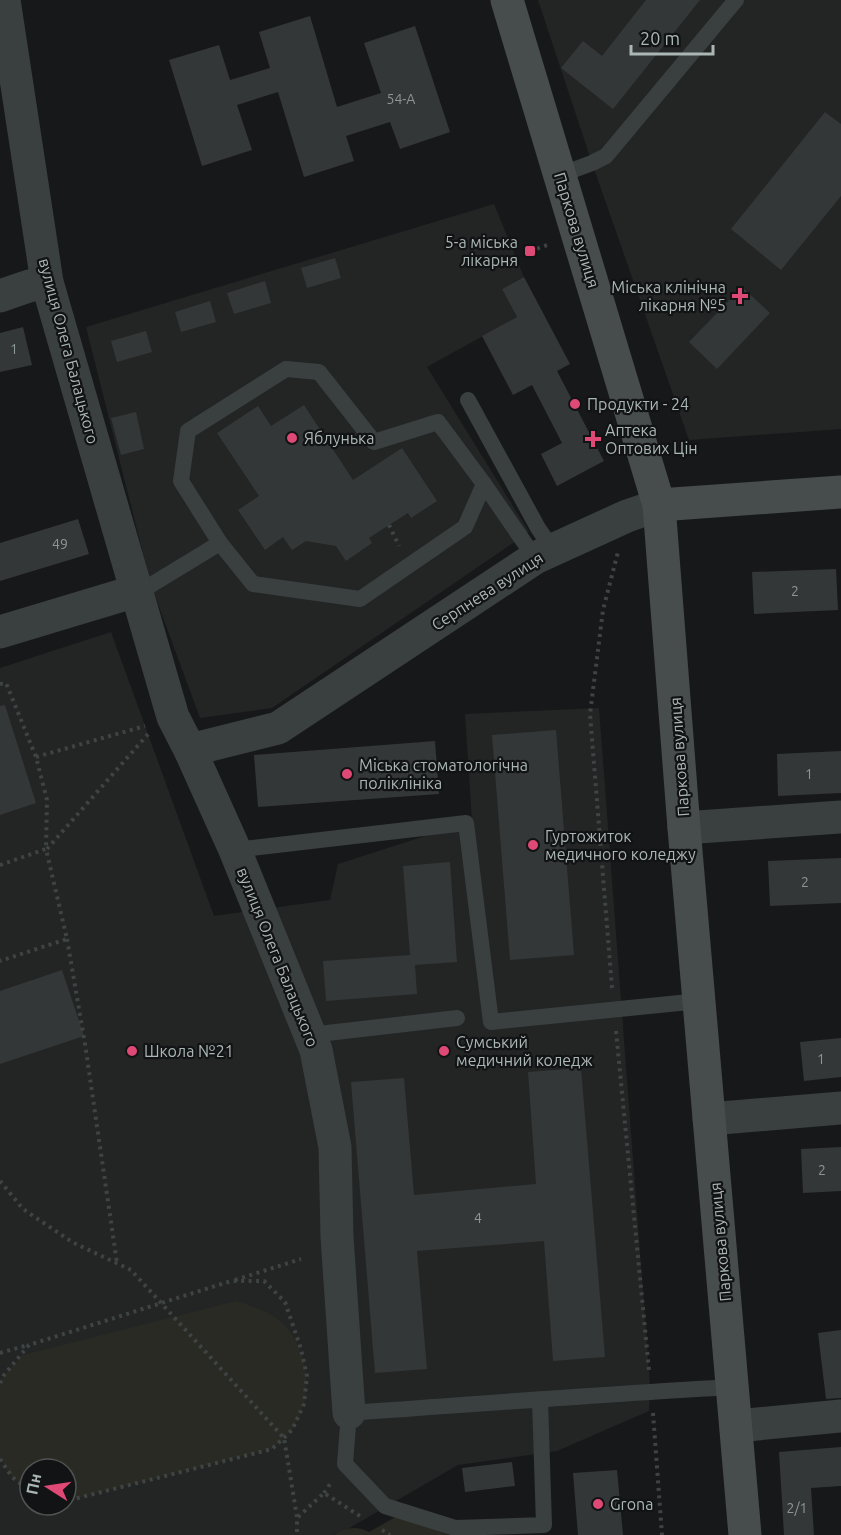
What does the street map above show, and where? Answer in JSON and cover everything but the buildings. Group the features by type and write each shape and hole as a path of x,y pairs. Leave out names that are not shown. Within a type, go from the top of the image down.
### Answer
{"street":[{"name":"вулиця Олега Балацького","path":"4,0 48,282 136,591 166,719 190,750 235,850 316,1050 335,1146 337,1237 349,1413"},
{"name":"Паркова вулиця","path":"507,0 659,505 684,828 745,1535"},
{"path":"0,296 48,282"},
{"name":"Серпнева вулиця","path":"190,750 278,728 544,554 627,516 659,505 841,492"},
{"path":"0,632 136,591"},
{"path":"684,828 841,817"},
{"path":"709,1119 841,1108"},
{"path":"736,1426 841,1416"}],"lane":[{"path":"560,175 606,156 736,0"},
{"path":"484,484 465,526 360,599 253,584 220,543 181,481 188,430 286,369 319,372 374,442 438,422 484,484 544,554"},
{"path":"468,400 538,528 544,554"},
{"path":"136,591 146,588 220,543"},
{"path":"235,850 466,823 491,1022 699,1001"},
{"path":"310,1035 457,1018"},
{"path":"540,1400 544,1525 455,1528 385,1506 345,1464 349,1413 652,1392 733,1387"}],"path":[{"path":"627,516 603,610 590,714 614,1010 652,1392 662,1535"},
{"path":"0,684 6,683 36,757 47,800 46,849 67,939 118,1263"},
{"path":"36,757 166,719"},
{"path":"0,865 46,849 166,719"},
{"path":"0,961 67,939"},
{"path":"0,1181 23,1209 72,1242 131,1270 284,1438 297,1517 297,1535"},
{"path":"0,1353 301,1259"},
{"path":"78,1498 272,1449 292,1430 304,1404 307,1376 285,1302 264,1281 231,1281"},
{"path":"0,1383 29,1345"},
{"path":"0,1459 18,1482"},
{"path":"297,1517 324,1493 371,1523"},
{"path":"380,1529 390,1535"}],"shaded area":[{"name":"Міська клінічна лікарня №5","path":"538,0 841,0 841,429 689,440 592,163"},
{"name":"Яблунька","path":"494,204 524,277 502,289 517,317 427,367 529,532 272,708 200,718 151,585 86,327"},
{"name":"Сумський медичний коледж","path":"111,632 214,916 330,900 338,864 472,821 465,714 599,708 650,1385 649,1411 557,1451 458,1465 346,1530 333,1535 0,1535 0,668"},
{"path":"236,1301 274,1317 293,1337 304,1362 306,1391 304,1405 290,1433 272,1449 78,1498 78,1457 18,1457 18,1482 0,1459 0,1383 4,1375 23,1355"},
{"path":"399,1515 449,1535 334,1535 351,1528 369,1532"}],"place":[{"name":"5-а міська лікарня","path":"530,251"},
{"name":"Міська клінічна лікарня №5","path":"740,296"},
{"name":"Продукти - 24","path":"575,404"},
{"name":"Яблунька","path":"292,438"},
{"name":"Аптека Оптових Цін","path":"593,439"},
{"name":"Міська стоматологічна поліклініка","path":"347,774"},
{"name":"Гуртожиток медичного коледжу","path":"533,845"},
{"name":"Школа №21","path":"132,1051"},
{"name":"Сумський медичний коледж","path":"444,1051"},
{"name":"Grona","path":"598,1504"}]}
